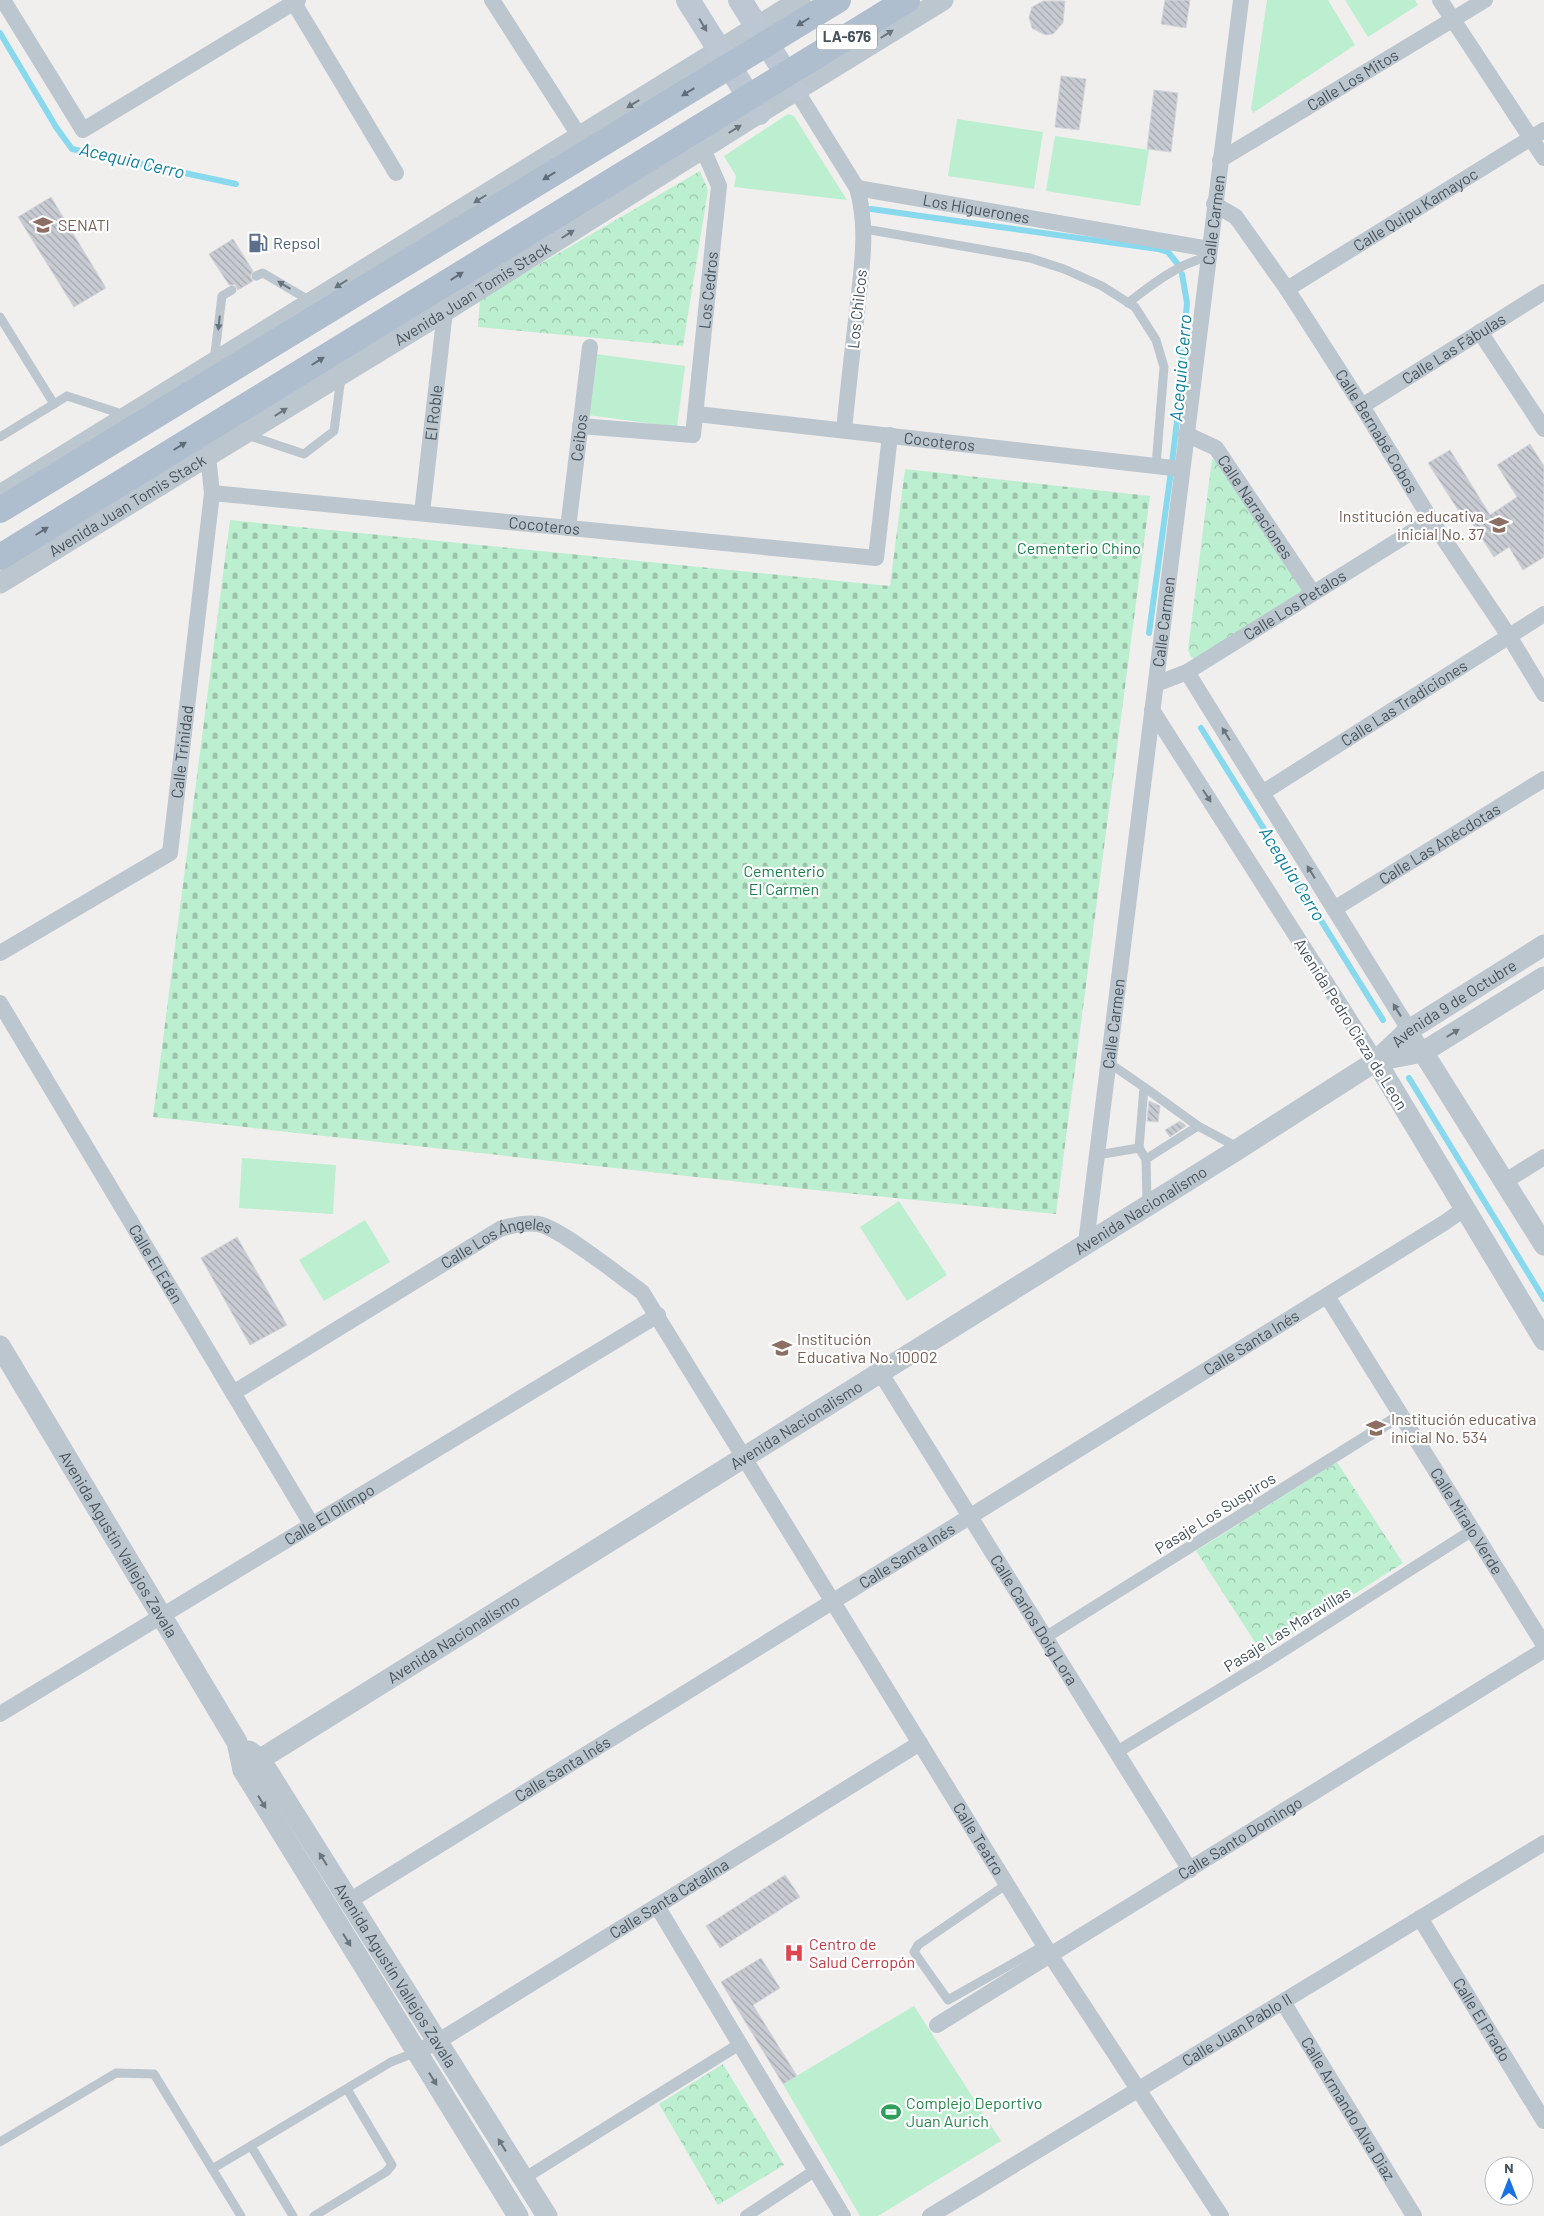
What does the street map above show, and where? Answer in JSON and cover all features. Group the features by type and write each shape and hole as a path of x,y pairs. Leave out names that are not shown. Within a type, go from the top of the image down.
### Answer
{"main road":[{"path":"688,0 754,104"},
{"path":"740,0 791,82"},
{"name":"LA-676","path":"724,59 762,35 838,0"},
{"name":"Avenida Juan Tomis Stack","path":"0,557 791,82 907,0"},
{"path":"0,510 724,59"}],"street":[{"path":"4,0 83,130 296,1 396,173"},
{"path":"492,0 580,137"},
{"name":"LA-676","path":"762,35 800,0"},
{"name":"Avenida Juan Tomis Stack","path":"791,82 943,0"},
{"name":"Calle Carmen","path":"1086,1243 1214,204 1241,0"},
{"path":"1440,0 1538,134 1544,158"},
{"name":"Calle Los Mitos","path":"1220,160 1485,0"},
{"path":"0,494 580,137 724,59"},
{"path":"791,82 857,188"},
{"name":"Avenida Juan Tomis Stack","path":"0,583 445,311 703,149 754,104"},
{"name":"Calle Quipu Kamayoc","path":"1287,289 1538,134"},
{"name":"Los Cedros","path":"580,426 694,435 719,186 703,149"},
{"name":"Los Chilcos","path":"844,430 865,230 857,188"},
{"name":"Los Higuerones","path":"857,188 1209,253"},
{"name":"Calle Bernabé Cobos","path":"1214,204 1236,216 1287,289 1362,406 1431,520 1509,636 1544,694"},
{"name":"Calle Las Fábulas","path":"1362,406 1544,292"},
{"name":"El Roble","path":"422,513 445,311"},
{"path":"1480,332 1544,430"},
{"name":"Ceibos","path":"568,528 590,347"},
{"name":"Cocoteros","path":"697,414 1182,469"},
{"name":"Calle Narraciones","path":"1186,434 1216,448 1313,593"},
{"name":"Cocoteros","path":"212,493 876,558 890,436"},
{"name":"Calle Trinidad","path":"0,953 170,853 212,493 208,456"},
{"name":"Calle Los Petalos","path":"1156,684 1187,672 1431,520"},
{"name":"Calle Las Tradiciones","path":"1262,793 1544,614"},
{"path":"1187,672 1544,1245"},
{"name":"Avenida Pedro Cieza de Leon","path":"1152,710 1376,1061 1544,1340"},
{"name":"Calle Las Anécdotas","path":"1334,909 1544,779"},
{"name":"Avenida 9 de Octubre","path":"1376,1061 1409,1030 1544,945"},
{"name":"Avenida 9 de Octubre","path":"1376,1061 1423,1052 1544,977"},
{"name":"Calle El Edén","path":"0,1004 312,1525"},
{"name":"Avenida Nacionalismo","path":"252,1765 1148,1206 1376,1061"},
{"path":"1504,1182 1544,1157"},
{"name":"Calle Santa Inés","path":"349,1901 1327,1296 1464,1209"},
{"name":"Calle Los Ángeles","path":"233,1393 500,1229 518,1224 540,1224 561,1234 642,1292 658,1315 744,1457"},
{"name":"Calle Miralo Verde","path":"1327,1296 1544,1645"},
{"name":"Calle El Olimpo","path":"0,1714 658,1315"},
{"name":"Avenida Agustín Vallejos Zavala","path":"0,1346 237,1742 349,1901 546,2216"},
{"name":"Calle Carlos Doig Lora","path":"880,1372 1190,1870"},
{"name":"Pasaje Los Suspiros","path":"1046,1637 1402,1416"},
{"name":"Calle Teatro","path":"744,1457 1048,1950 1221,2216"},
{"name":"Pasaje Las Maravillas","path":"1117,1752 1267,1661 1473,1530"},
{"name":"Calle Santo Domingo","path":"936,2025 1048,1950 1190,1870 1544,1650"},
{"name":"Calle Santa Catalina","path":"416,2052 437,2042 920,1743"},
{"name":"Avenida Agustín Vallejos Zavala","path":"252,1765 416,2052 518,2216"},
{"name":"Calle Juan Pablo II","path":"930,2216 1544,1843"},
{"path":"657,1906 843,2216"},
{"name":"Calle El Prado","path":"1420,1918 1544,2121"},
{"name":"Calle Armando Alva Diaz","path":"1283,2002 1414,2216"},
{"path":"523,2179 740,2044"},
{"path":"746,2216 816,2170"}],"lane":[{"path":"865,230 1030,258 1064,269 1102,286 1134,307 1156,340 1164,368 1156,466"},
{"path":"1128,303 1191,262 1209,253"},
{"path":"256,276 263,273 312,302"},
{"path":"214,362 222,296 232,290"},
{"path":"0,317 54,404"},
{"path":"245,434 304,454 334,431 342,374"},
{"path":"0,437 67,396 128,416"},
{"path":"1109,1063 1198,1126 1240,1148"},
{"path":"1144,1087 1139,1148 1146,1159 1148,1206"},
{"path":"1146,1159 1198,1126"},
{"path":"1097,1155 1139,1148"},
{"path":"1007,1884 918,1945 914,1952 948,2000 1048,1950"},
{"path":"212,2169 391,2062 416,2052"},
{"path":"0,2142 116,2073 154,2074 241,2216"},
{"path":"314,2216 386,2172 392,2165 347,2089"},
{"path":"251,2146 293,2216"}],"green space":[{"path":"1267,0 1328,0 1355,45 1253,113 1251,109"},
{"path":"1345,0 1415,0 1418,5 1368,37"},
{"path":"788,114 794,116 847,200 734,187 736,176 724,156"},
{"path":"957,119 1043,132 1034,189 948,176"},
{"path":"1055,136 1149,150 1140,206 1046,191"},
{"path":"700,171 708,190 683,346 478,327 480,299"},
{"path":"596,354 685,366 677,427 588,415"},
{"path":"1212,459 1219,462 1302,591 1195,659 1191,657 1188,650"},
{"name":"Cementerio El Carmen","path":"905,469 1150,496 1056,1214 815,1190 153,1117 230,520 890,586"},
{"path":"242,1158 336,1165 333,1214 239,1208"},
{"path":"899,1201 947,1275 907,1301 860,1227"},
{"path":"365,1220 390,1262 324,1301 299,1260"},
{"path":"1337,1462 1403,1563 1262,1653 1196,1551"},
{"name":"Complejo Deportivo Juan Aurich","path":"914,2006 1001,2141 878,2216 860,2216 783,2084"},
{"path":"723,2064 784,2165 718,2205 659,2104"}],"building":[{"path":"1165,0 1190,0 1186,28 1161,24"},
{"path":"1043,1 1065,1 1063,23 1053,34 1045,35 1032,28 1029,17 1032,7"},
{"path":"1061,76 1086,79 1079,130 1055,127"},
{"path":"1154,90 1178,93 1171,152 1147,149"},
{"path":"51,197 106,288 74,307 18,217"},
{"path":"233,239 253,271 250,276 253,281 238,290 235,285 229,285 209,254"},
{"path":"1530,444 1544,466 1544,557 1523,570 1509,547 1494,557 1464,511 1460,513 1428,463 1450,450 1490,515 1517,497 1497,465"},
{"path":"1149,1101 1160,1106 1158,1122 1147,1121"},
{"path":"1180,1121 1186,1126 1170,1137 1165,1130"},
{"path":"237,1237 287,1325 250,1345 201,1258"},
{"path":"785,1875 800,1897 720,1948 706,1926"},
{"path":"761,1958 780,1988 753,2005 797,2076 783,2084 721,1982"}],"waterway":[{"name":"Acequia Cerro","path":"0,33 56,127 72,149 236,184"},
{"path":"871,209 1158,249 1168,252 1177,263"},
{"name":"Acequia Cerro","path":"1172,463 1187,303 1182,274"},
{"name":"Acequia Cerro","path":"1149,633 1171,471"},
{"name":"Acequia Cerro","path":"1201,728 1383,1020"},
{"name":"Acequia Cerro","path":"1409,1078 1544,1299"}],"place":[{"name":"SENATI","path":"43,225"},
{"name":"Repsol","path":"258,243"},
{"name":"Institución educativa inicial No. 37","path":"1499,525"},
{"name":"Institución Educativa No. 10002","path":"782,1348"},
{"name":"Institución educativa inicial No. 534","path":"1376,1428"},
{"name":"Centro de Salud Cerropón","path":"794,1953"},
{"name":"Complejo Deportivo Juan Aurich","path":"891,2112"}],"park label":[{"name":"Cementerio Chino","path":"1079,548"}]}
